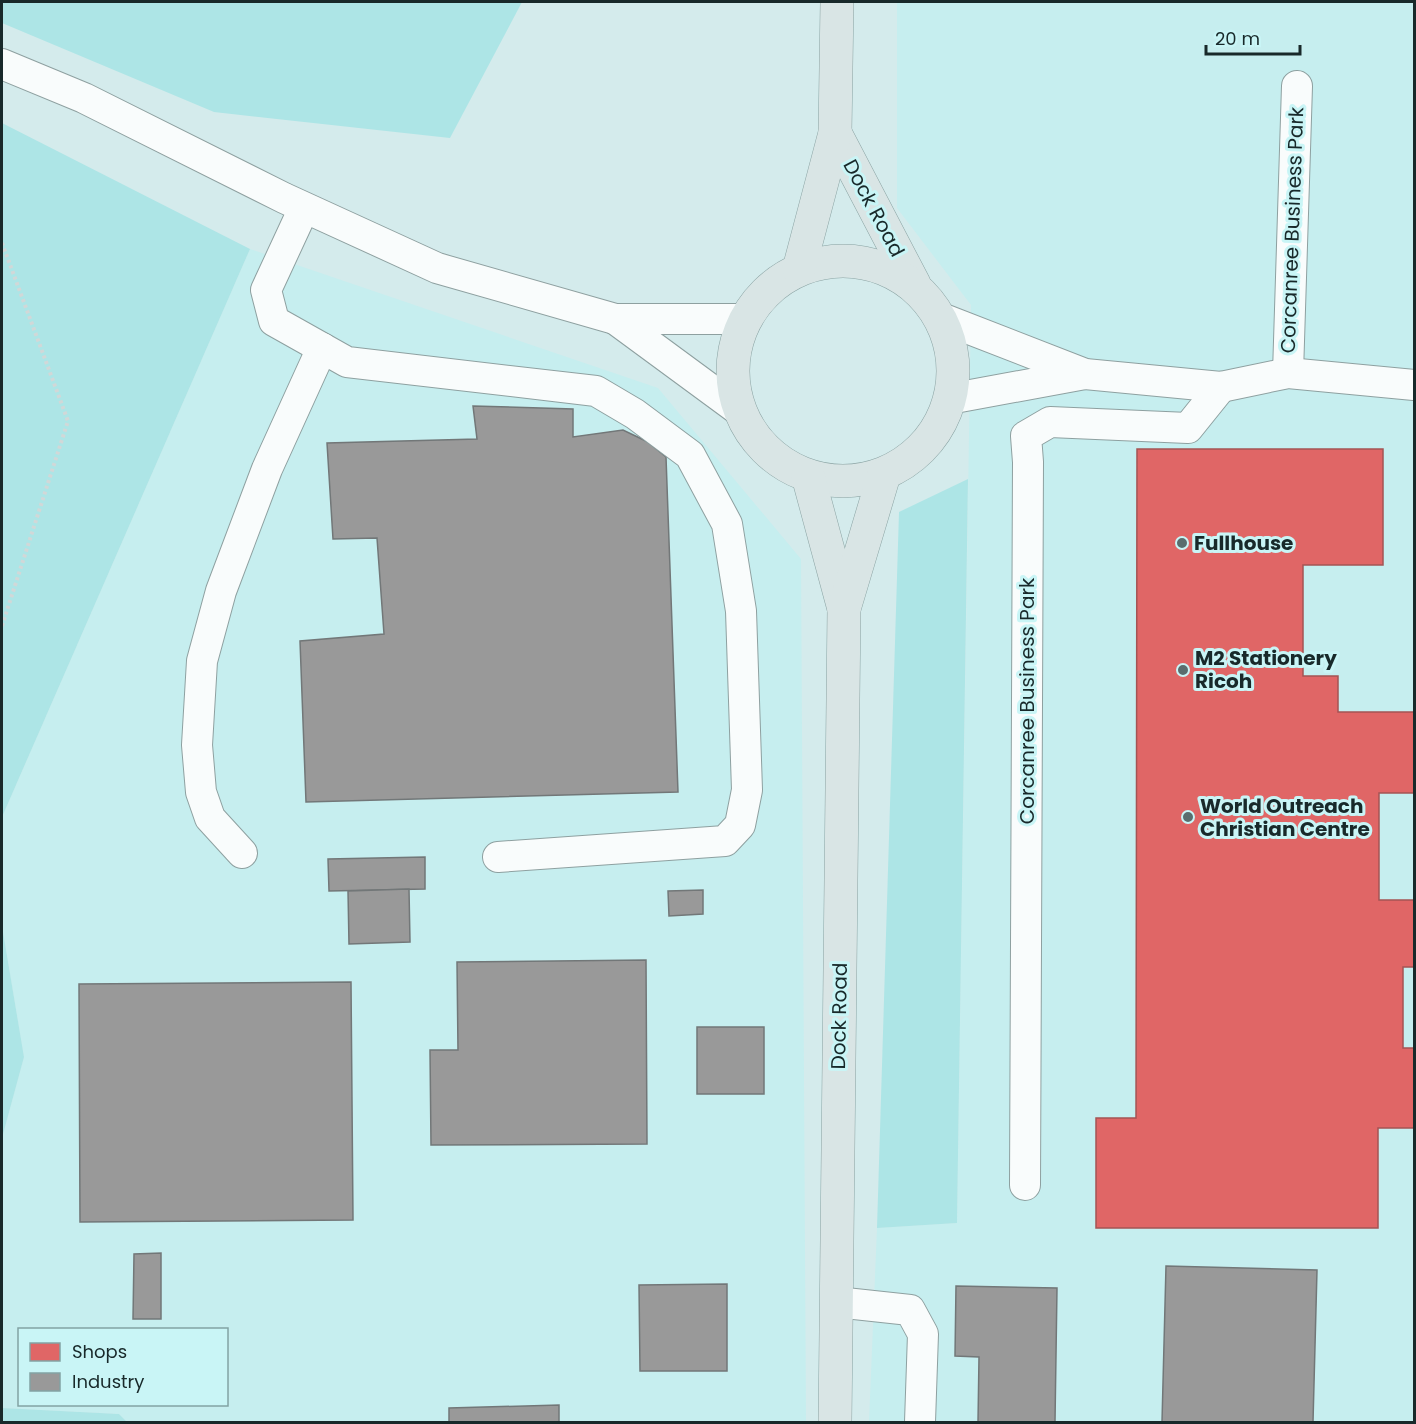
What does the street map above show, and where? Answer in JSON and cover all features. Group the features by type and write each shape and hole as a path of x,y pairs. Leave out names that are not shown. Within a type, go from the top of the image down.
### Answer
{"main road":[{"name":"Dock Road","path":"799,269 835,133 837,2"},
{"name":"Dock Road","path":"835,133 914,284"},
{"path":"859,260 888,268 927,295 941,318 953,357 949,399 940,420 925,443 907,462 884,475 868,480 847,482 808,476 785,465 766,451 752,433 740,411 733,365 746,320 768,290 799,269 830,261 859,260"},
{"name":"Dock Road","path":"844,609 884,475"},
{"name":"Dock Road","path":"808,476 844,609 835,1422"}],"street":[{"path":"2,64 84,98 304,208 437,268 615,319 746,320"},
{"name":"Corcanree Business Park","path":"1288,373 1297,86"},
{"path":"304,208 266,290 274,321 347,362 596,391 635,414 690,455 727,524 741,611 747,790 741,825 724,841 498,857"},
{"path":"941,318 1085,374"},
{"path":"615,319 740,411"},
{"path":"242,854 210,818 201,792 197,746 202,661 220,591 267,469 322,348"},
{"name":"Corcanree Business Park","path":"1085,374 1221,387 1288,373 1414,385"},
{"path":"949,399 1085,374"},
{"name":"Corcanree Business Park","path":"1025,1185 1028,486 1026,436 1050,422 1188,428 1221,387"},
{"path":"836,1302 910,1310 923,1334 920,1422"}],"path":[{"path":"2,243 68,421 2,626"}],"shaded area":[{"path":"2,2 522,2 450,138 214,112 2,23"},
{"path":"897,2 1414,2 1414,1422 869,1422 877,1228 957,1223 971,305 897,208"},
{"path":"2,123 250,249 2,817"},
{"path":"250,249 658,388 801,559 806,1422 127,1422 119,1414 2,1408 2,1138 24,1057 2,926 2,817"},
{"path":"968,479 957,1223 877,1228 899,512"},
{"path":"2,926 24,1057 2,1138"},
{"path":"2,1408 119,1414 127,1422 2,1422"}],"building: Shops":[{"path":"1137,449 1383,449 1383,565 1303,565 1303,676 1338,676 1338,712 1414,712 1414,793 1379,793 1379,900 1414,900 1414,967 1403,967 1403,1048 1414,1048 1414,1128 1378,1128 1378,1228 1096,1228 1096,1118 1136,1118"}],"building: Industry":[{"path":"473,406 573,409 573,437 623,430 648,442 666,457 678,792 306,802 300,641 384,634 377,538 333,539 327,443 477,439"},
{"path":"425,857 425,889 329,891 328,859"},
{"path":"409,889 410,942 349,944 348,891"},
{"path":"703,890 703,914 669,916 668,891"},
{"path":"646,960 647,1144 431,1145 430,1050 458,1050 457,962"},
{"path":"351,982 353,1220 80,1222 79,984"},
{"path":"697,1027 764,1027 764,1094 697,1094"},
{"path":"161,1253 161,1319 133,1319 134,1254"},
{"path":"1166,1266 1317,1270 1313,1422 1162,1422"},
{"path":"727,1284 727,1371 640,1371 639,1285"},
{"path":"956,1286 1057,1288 1055,1422 978,1422 979,1357 955,1356"},
{"path":"559,1405 559,1422 449,1422 449,1408"}],"place":[{"name":"Fullhouse","path":"1182,543"},
{"name":"M2 Stationery Ricoh","path":"1183,670"},
{"name":"World Outreach Christian Centre","path":"1188,817"}]}
